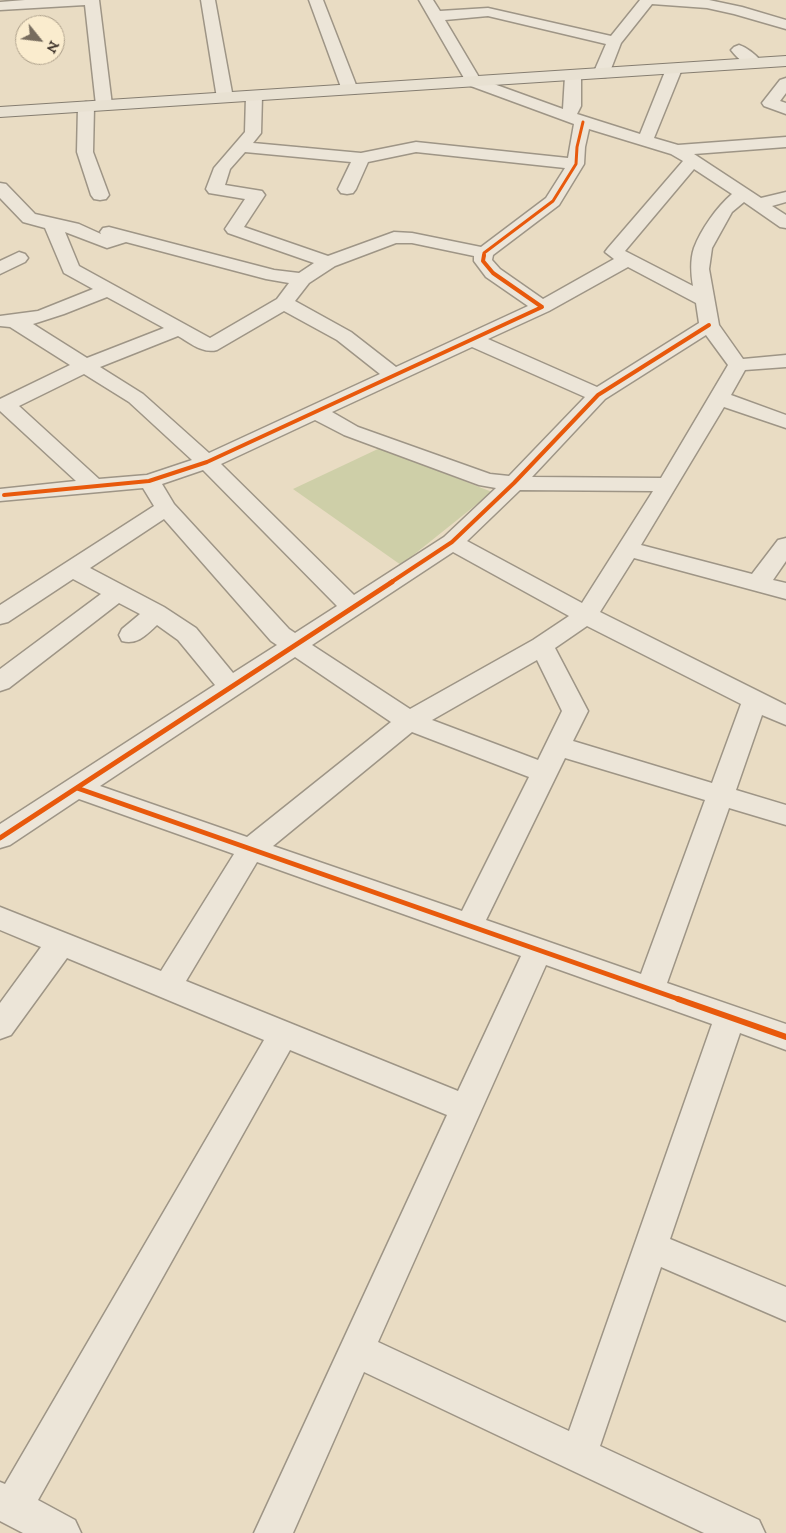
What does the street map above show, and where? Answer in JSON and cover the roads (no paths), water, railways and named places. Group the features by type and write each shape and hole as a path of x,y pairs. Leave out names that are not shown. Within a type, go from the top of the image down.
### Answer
{"main road":[{"path":"0,112 786,61"}],"street":[{"path":"0,6 18,3 91,0 104,106"},
{"path":"208,0 225,98"},
{"path":"316,0 350,90"},
{"path":"426,0 474,82 575,120 677,150 786,142"},
{"path":"601,74 605,58 622,28 649,0 707,4 784,23"},
{"path":"737,10 756,0"},
{"path":"436,16 488,12 584,36 615,41"},
{"path":"739,50 755,63"},
{"path":"645,141 674,68"},
{"path":"542,307 493,273 483,261 484,253 553,201 576,164 577,147 573,106 573,76"},
{"path":"786,83 770,103 786,109"},
{"path":"254,96 253,133 222,168 215,189 256,195 234,229 328,262"},
{"path":"86,106 85,152 100,195"},
{"path":"241,147 361,158 416,147 576,164"},
{"path":"677,150 786,223"},
{"path":"346,189 361,158"},
{"path":"692,161 614,252 704,300"},
{"path":"0,188 29,218 53,225 73,228 108,243 116,234 273,275 302,279"},
{"path":"738,365 709,325 700,269 703,248 725,209 742,194"},
{"path":"758,204 786,197"},
{"path":"53,225 71,269 210,346 284,303 302,279 328,262 394,237 412,238 484,253"},
{"path":"0,268 19,258"},
{"path":"4,495 149,481 207,462 542,307 628,259"},
{"path":"8,321 35,317 108,290"},
{"path":"284,303 344,336 395,376"},
{"path":"8,321 136,398 207,462 352,608"},
{"path":"0,838 452,542 514,483 598,395 709,325"},
{"path":"95,487 2,405 84,366 180,329"},
{"path":"473,340 598,395"},
{"path":"738,365 786,361"},
{"path":"168,986 250,849 409,721 542,646 586,615 668,485 738,365"},
{"path":"719,398 786,422"},
{"path":"316,412 350,431 487,480 514,483 668,485"},
{"path":"149,481 166,508 280,635 409,721 545,773"},
{"path":"0,616 166,508"},
{"path":"452,542 586,615 786,716"},
{"path":"758,583 786,545"},
{"path":"628,549 786,591"},
{"path":"73,569 156,614 186,634 231,687"},
{"path":"0,682 117,593"},
{"path":"131,635 156,614"},
{"path":"469,926 575,711 542,646"},
{"path":"650,989 755,700"},
{"path":"558,746 786,816"},
{"path":"77,788 786,1037"},
{"path":"0,918 466,1109"},
{"path":"0,1026 61,943"},
{"path":"273,1533 538,950"},
{"path":"579,1454 730,1017"},
{"path":"62,1533 6,1504 284,1034"},
{"path":"651,1247 786,1304"},
{"path":"356,1350 746,1533"}]}
